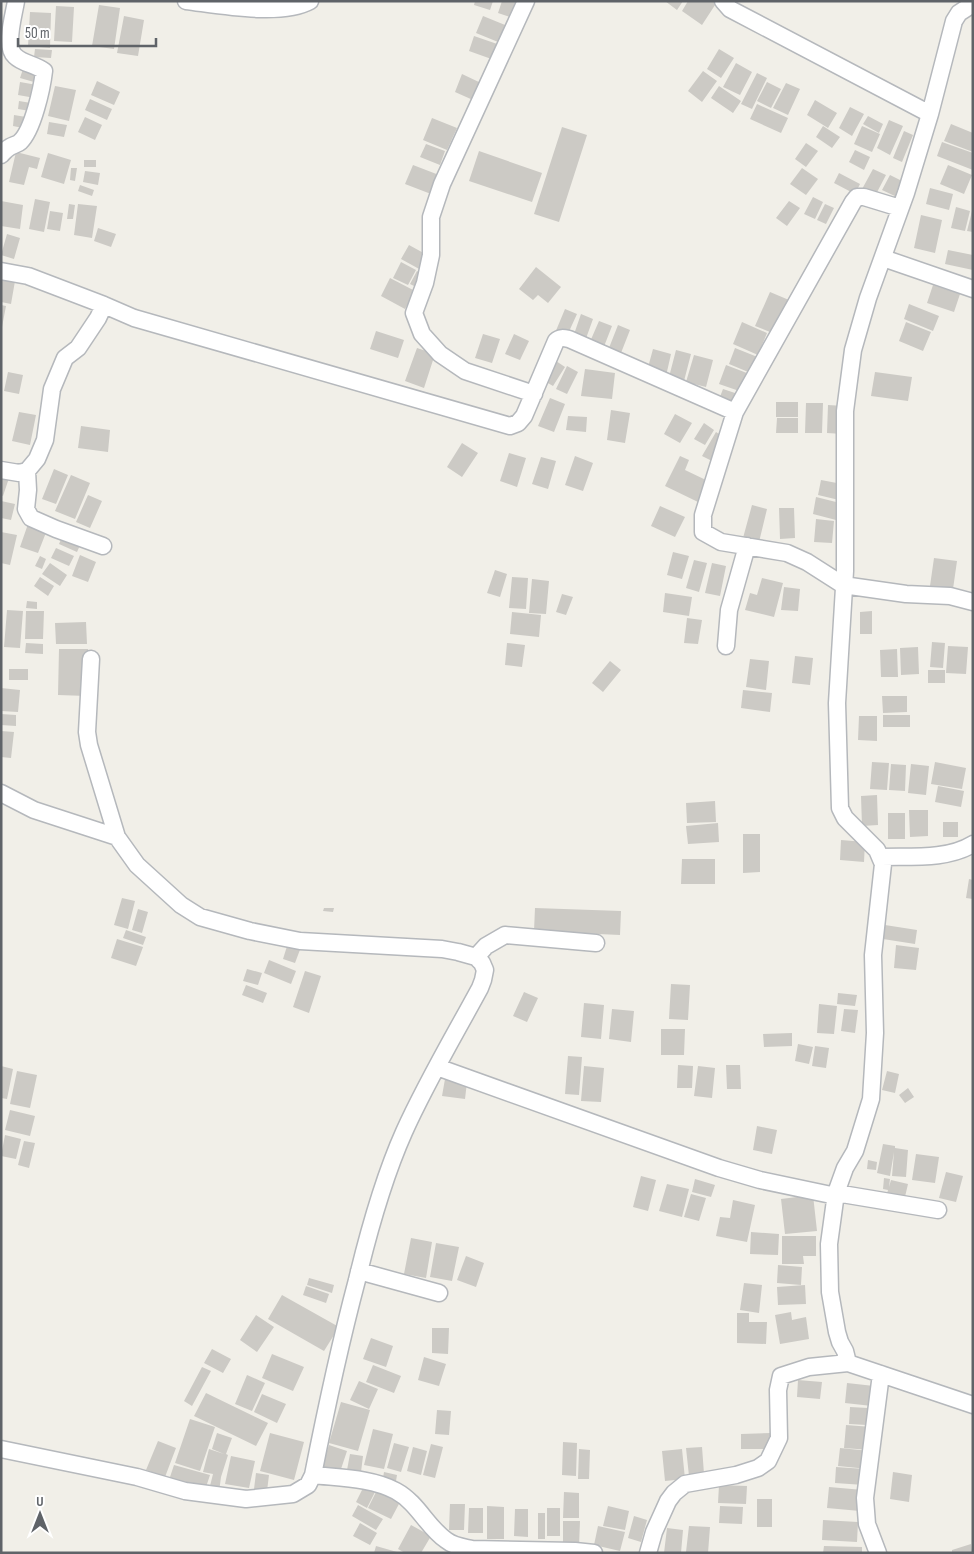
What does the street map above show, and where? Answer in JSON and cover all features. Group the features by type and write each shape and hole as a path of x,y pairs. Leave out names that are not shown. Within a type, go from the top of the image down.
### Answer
{"street":[{"path":"1,155 8,148 20,142 30,126 38,105 43,83 44,71 14,56 9,42 16,1"},
{"path":"186,1 260,8 301,6 310,1"},
{"path":"526,1 442,184 431,217 431,255 425,283 414,313 422,334 440,354 465,371 534,394"},
{"path":"723,1 730,8 930,114"},
{"path":"848,1364 837,1332 830,1292 829,1244 836,1195 845,1168 855,1151 871,1099 875,1033 873,955 883,864 877,850 845,818 840,808 837,703 845,571 845,411 854,350 868,298 900,208 930,114 954,21 959,13 973,4"},
{"path":"900,208 864,197 856,197 735,412 703,515 703,532 721,542 787,553 807,562 844,585 906,594 950,596 973,602"},
{"path":"883,258 973,289"},
{"path":"1,271 28,276 134,318 510,426 518,423 524,416 556,342 563,338 735,412"},
{"path":"1,470 19,473 27,471 37,459 45,440 52,389 65,358 78,348 98,318 104,305"},
{"path":"27,471 26,509 31,518 103,546"},
{"path":"726,646 729,610 747,546"},
{"path":"1,1449 137,1477 185,1491 246,1499 293,1494 308,1485 313,1475 339,1350 381,1195 404,1133 483,980 485,970 482,963 476,957 442,948 300,941 250,931 200,917 181,905 137,865 117,836 88,739 91,659"},
{"path":"1,794 34,810 117,836"},
{"path":"881,857 935,855 961,851 973,844"},
{"path":"476,957 486,946 505,936 596,943"},
{"path":"437,1067 719,1168 760,1180 836,1195 938,1210"},
{"path":"359,1272 439,1293"},
{"path":"648,1553 654,1532 668,1501 685,1484 736,1475 758,1468 768,1461 779,1438 778,1390 781,1376 808,1367 848,1364 973,1405"},
{"path":"878,1553 867,1524 865,1498 880,1374"},
{"path":"313,1475 369,1482 397,1492 417,1508 447,1542 460,1546 472,1549 594,1553"}],"building":[{"path":"475,1 493,1 490,10 474,5"},
{"path":"502,1 521,1 516,19 498,13"},
{"path":"665,1 683,1 677,10"},
{"path":"688,1 717,2 702,25 682,11"},
{"path":"99,5 120,8 114,49 92,46"},
{"path":"56,6 74,7 72,42 54,41"},
{"path":"30,12 51,13 50,48 28,46"},
{"path":"124,16 144,20 138,56 117,53"},
{"path":"483,16 510,27 503,44 476,33"},
{"path":"474,36 503,46 497,61 469,51"},
{"path":"35,49 52,50 51,58 34,57"},
{"path":"719,49 734,58 721,78 707,69"},
{"path":"736,63 752,72 740,95 723,87"},
{"path":"24,66 38,70 34,82 20,78"},
{"path":"703,71 717,81 702,102 688,91"},
{"path":"757,73 767,78 752,109 741,104"},
{"path":"462,74 481,83 473,100 455,92"},
{"path":"97,81 120,92 114,105 91,95"},
{"path":"20,82 37,85 35,98 18,95"},
{"path":"767,82 781,89 771,108 757,101"},
{"path":"786,83 800,89 788,115 773,108"},
{"path":"55,86 76,90 69,121 48,116"},
{"path":"719,86 741,101 733,113 711,98"},
{"path":"90,99 112,109 107,120 85,110"},
{"path":"815,100 837,113 828,128 807,115"},
{"path":"19,101 31,103 30,111 18,109"},
{"path":"757,104 788,118 781,133 750,119"},
{"path":"850,107 864,114 852,136 839,128"},
{"path":"14,115 26,117 23,128 13,126"},
{"path":"868,116 883,124 879,133 863,124"},
{"path":"85,117 102,125 95,140 78,132"},
{"path":"432,118 457,128 447,150 423,140"},
{"path":"889,120 903,126 890,155 877,148"},
{"path":"49,122 67,125 64,137 47,134"},
{"path":"951,124 973,133 973,152 944,141"},
{"path":"823,126 840,137 832,148 816,137"},
{"path":"862,126 880,134 872,152 854,144"},
{"path":"562,127 587,135 559,222 534,214"},
{"path":"904,131 913,135 902,162 893,158"},
{"path":"942,142 973,153 973,170 937,156"},
{"path":"806,143 818,151 806,167 795,159"},
{"path":"426,144 445,151 440,165 420,157"},
{"path":"855,150 870,157 864,170 849,162"},
{"path":"479,151 542,173 532,202 469,181"},
{"path":"16,152 40,158 37,169 29,167 24,185 9,182"},
{"path":"48,153 71,160 64,184 41,177"},
{"path":"84,160 96,160 96,167 84,167"},
{"path":"413,165 439,175 431,194 405,184"},
{"path":"948,165 972,175 964,194 940,184"},
{"path":"71,168 77,168 75,181 70,180"},
{"path":"802,168 818,179 806,195 790,184"},
{"path":"873,169 886,175 874,198 861,191"},
{"path":"85,171 100,173 98,185 83,182"},
{"path":"839,173 860,184 855,194 834,183"},
{"path":"890,175 906,183 899,198 882,190"},
{"path":"80,185 94,190 92,196 78,191"},
{"path":"930,188 953,194 949,210 926,204"},
{"path":"813,197 823,202 815,219 804,214"},
{"path":"35,199 50,202 44,232 29,229"},
{"path":"1,201 23,205 20,229 1,226"},
{"path":"789,201 800,208 787,226 776,218"},
{"path":"69,204 75,205 73,219 67,219"},
{"path":"78,204 97,206 92,238 74,235"},
{"path":"825,204 834,208 826,224 817,220"},
{"path":"956,207 970,211 965,231 951,228"},
{"path":"50,211 63,213 60,231 47,229"},
{"path":"973,211 973,232 967,231"},
{"path":"921,215 942,220 935,253 914,248"},
{"path":"98,228 116,234 111,247 94,241"},
{"path":"7,234 20,238 14,259 1,255"},
{"path":"409,245 429,256 421,270 401,259"},
{"path":"948,250 973,255 973,270 945,264"},
{"path":"401,262 416,270 408,285 393,278"},
{"path":"536,267 561,287 548,303 538,295 533,300 519,289"},
{"path":"417,271 424,275 418,288 410,284"},
{"path":"390,278 415,291 405,309 381,296"},
{"path":"1,279 15,281 11,304 1,302"},
{"path":"933,285 960,294 954,312 927,303"},
{"path":"770,292 789,300 775,334 755,326"},
{"path":"909,304 939,316 933,331 904,319"},
{"path":"1,305 6,306 2,327 1,327"},
{"path":"565,309 577,314 566,338 555,333"},
{"path":"581,314 593,319 584,344 572,340"},
{"path":"599,321 612,326 603,349 589,344"},
{"path":"742,322 767,333 758,355 733,344"},
{"path":"906,322 931,332 923,351 899,341"},
{"path":"618,325 630,330 619,358 607,353"},
{"path":"376,331 404,340 398,358 370,349"},
{"path":"483,334 500,339 492,363 475,358"},
{"path":"514,334 529,341 520,360 505,354"},
{"path":"417,348 435,354 424,388 405,381"},
{"path":"735,348 760,358 753,374 729,364"},
{"path":"653,349 671,354 666,376 647,371"},
{"path":"676,350 691,354 684,381 669,377"},
{"path":"694,355 713,360 706,387 686,382"},
{"path":"553,359 565,367 553,386 541,379"},
{"path":"726,365 752,375 745,393 719,384"},
{"path":"567,366 578,372 567,394 556,389"},
{"path":"585,369 615,373 612,399 581,396"},
{"path":"8,372 23,375 19,394 4,391"},
{"path":"875,372 912,377 908,401 871,396"},
{"path":"723,389 741,395 736,409 718,402"},
{"path":"550,398 565,404 554,432 538,426"},
{"path":"776,402 798,402 798,417 776,417"},
{"path":"806,403 823,403 822,433 805,433"},
{"path":"828,405 844,406 843,434 827,433"},
{"path":"611,410 630,413 625,443 607,440"},
{"path":"19,412 36,415 30,445 12,441"},
{"path":"675,414 692,423 680,443 664,434"},
{"path":"568,416 587,417 586,432 566,430"},
{"path":"777,418 798,418 798,433 776,433"},
{"path":"704,423 714,430 705,445 694,439"},
{"path":"81,426 110,430 108,452 78,448"},
{"path":"716,432 725,438 714,462 702,456"},
{"path":"462,443 478,453 462,477 447,467"},
{"path":"509,453 526,458 517,487 500,481"},
{"path":"575,456 593,463 583,491 565,485"},
{"path":"680,456 689,460 685,470 708,481 698,502 665,486"},
{"path":"541,457 556,461 548,489 532,484"},
{"path":"54,469 68,475 56,504 42,499"},
{"path":"71,475 90,483 75,519 55,511"},
{"path":"1,476 9,478 3,496 1,495"},
{"path":"821,480 842,484 839,500 818,495"},
{"path":"88,495 102,501 90,528 76,522"},
{"path":"816,497 840,503 836,520 813,514"},
{"path":"1,501 15,504 11,520 1,518"},
{"path":"752,505 767,509 759,542 743,538"},
{"path":"660,506 685,517 675,537 651,526"},
{"path":"779,508 794,508 795,538 780,539"},
{"path":"816,519 834,521 832,543 814,542"},
{"path":"28,524 47,530 38,553 20,547"},
{"path":"1,532 17,535 10,565 1,563"},
{"path":"63,535 81,543 77,552 59,544"},
{"path":"56,548 74,556 69,566 51,558"},
{"path":"673,552 689,556 682,579 667,575"},
{"path":"80,555 96,562 88,582 72,576"},
{"path":"40,556 46,559 42,569 35,566"},
{"path":"934,558 957,561 953,589 930,586"},
{"path":"694,560 707,563 699,592 686,588"},
{"path":"50,563 67,575 60,586 42,574"},
{"path":"712,563 726,566 720,596 705,593"},
{"path":"495,570 507,574 500,597 487,593"},
{"path":"40,577 54,586 48,596 34,586"},
{"path":"512,577 528,578 526,609 509,608"},
{"path":"762,578 783,583 774,617 745,610 750,593 757,595"},
{"path":"532,579 549,581 546,614 529,613"},
{"path":"784,587 800,589 798,611 781,610"},
{"path":"665,593 692,597 689,616 663,612"},
{"path":"562,594 573,597 566,615 556,612"},
{"path":"27,601 37,602 37,609 26,608"},
{"path":"7,610 23,611 20,648 4,647"},
{"path":"26,611 44,611 43,639 25,639"},
{"path":"872,611 872,634 860,634 860,612"},
{"path":"512,612 541,615 539,637 510,634"},
{"path":"687,618 702,620 698,644 684,643"},
{"path":"86,622 87,644 56,644 55,623"},
{"path":"932,642 945,643 943,668 930,667"},
{"path":"26,643 43,644 43,654 25,653"},
{"path":"507,643 525,645 522,667 505,665"},
{"path":"948,646 968,647 966,674 946,673"},
{"path":"918,647 919,674 901,675 900,648"},
{"path":"59,649 88,649 87,696 58,695"},
{"path":"897,649 898,677 881,677 880,650"},
{"path":"795,656 813,658 810,685 792,683"},
{"path":"750,659 769,661 766,690 746,687"},
{"path":"610,661 621,670 603,692 592,683"},
{"path":"9,669 28,669 28,680 9,680"},
{"path":"928,670 945,670 945,683 928,683"},
{"path":"1,688 20,690 18,712 1,711"},
{"path":"743,690 772,693 770,712 741,708"},
{"path":"882,696 907,696 907,712 883,713"},
{"path":"1,714 16,715 16,726 1,725"},
{"path":"883,715 910,715 910,727 883,727"},
{"path":"859,716 877,716 877,741 858,740"},
{"path":"1,731 14,732 11,758 1,757"},
{"path":"872,762 889,763 887,790 870,789"},
{"path":"935,762 966,768 962,789 931,784"},
{"path":"891,764 906,765 905,791 889,790"},
{"path":"911,764 929,766 926,795 908,793"},
{"path":"938,786 964,791 961,807 935,802"},
{"path":"877,795 878,825 862,826 861,796"},
{"path":"715,801 716,822 687,823 686,803"},
{"path":"909,810 928,810 928,836 910,837"},
{"path":"888,813 905,813 905,839 888,839"},
{"path":"943,822 958,822 958,837 943,837"},
{"path":"718,823 719,842 688,844 686,826"},
{"path":"743,834 760,834 760,872 743,873"},
{"path":"841,840 865,842 864,862 840,860"},
{"path":"682,859 715,859 715,884 681,884"},
{"path":"969,879 973,880 973,899 966,898"},
{"path":"122,898 135,901 128,929 114,925"},
{"path":"324,908 334,908 333,912 323,911"},
{"path":"535,908 621,911 620,935 534,931"},
{"path":"138,909 148,912 142,933 132,930"},
{"path":"885,925 917,930 915,944 883,939"},
{"path":"126,930 146,937 143,945 123,938"},
{"path":"117,939 143,947 136,966 111,958"},
{"path":"288,943 301,947 295,963 283,959"},
{"path":"896,945 919,948 916,970 894,968"},
{"path":"269,960 296,971 291,984 264,973"},
{"path":"247,969 262,973 258,985 243,981"},
{"path":"305,971 321,976 309,1013 293,1007"},
{"path":"671,984 690,985 688,1020 669,1019"},
{"path":"246,985 267,993 263,1003 242,995"},
{"path":"524,992 538,998 527,1022 513,1016"},
{"path":"838,993 857,995 855,1006 837,1004"},
{"path":"584,1003 604,1005 601,1039 581,1037"},
{"path":"819,1004 837,1006 834,1034 817,1033"},
{"path":"612,1009 634,1011 631,1042 609,1039"},
{"path":"844,1009 858,1010 855,1033 841,1031"},
{"path":"661,1029 685,1029 684,1055 661,1055"},
{"path":"792,1033 792,1046 764,1047 763,1034"},
{"path":"798,1044 813,1047 809,1064 795,1061"},
{"path":"815,1046 829,1048 826,1068 812,1066"},
{"path":"568,1056 582,1057 579,1095 565,1094"},
{"path":"678,1065 693,1066 692,1088 677,1088"},
{"path":"726,1065 740,1065 741,1089 727,1089"},
{"path":"1,1066 13,1069 7,1099 1,1098"},
{"path":"584,1066 604,1068 601,1102 581,1101"},
{"path":"698,1066 715,1068 712,1098 694,1096"},
{"path":"17,1071 37,1075 30,1108 10,1104"},
{"path":"887,1071 899,1074 895,1093 882,1090"},
{"path":"445,1079 467,1082 465,1099 442,1096"},
{"path":"908,1088 914,1097 905,1103 899,1095"},
{"path":"10,1110 35,1116 30,1136 5,1130"},
{"path":"757,1126 777,1130 772,1154 753,1150"},
{"path":"5,1135 21,1139 16,1159 1,1156"},
{"path":"24,1141 35,1143 29,1168 18,1165"},
{"path":"883,1144 908,1150 906,1177 892,1176 894,1152 890,1176 877,1173"},
{"path":"916,1154 939,1157 935,1183 912,1180"},
{"path":"868,1160 877,1162 876,1170 867,1169"},
{"path":"946,1172 963,1176 956,1202 939,1198"},
{"path":"641,1176 656,1180 648,1211 633,1207"},
{"path":"884,1178 890,1179 889,1187 891,1180 908,1184 904,1201 886,1197 888,1190 883,1189"},
{"path":"695,1179 715,1185 711,1197 692,1192"},
{"path":"667,1184 689,1189 682,1217 659,1211"},
{"path":"691,1194 706,1198 699,1221 684,1217"},
{"path":"813,1195 817,1231 785,1234 781,1199"},
{"path":"733,1200 755,1205 747,1242 716,1236 720,1217 730,1218"},
{"path":"751,1232 779,1234 778,1255 750,1254"},
{"path":"782,1236 816,1236 816,1256 803,1256 804,1264 782,1264"},
{"path":"411,1238 432,1242 426,1278 404,1274"},
{"path":"436,1243 459,1247 452,1281 430,1277"},
{"path":"466,1256 484,1263 476,1287 457,1280"},
{"path":"778,1265 802,1267 801,1285 777,1283"},
{"path":"309,1278 334,1285 332,1293 307,1285"},
{"path":"744,1283 762,1285 759,1313 740,1310"},
{"path":"805,1285 806,1304 778,1305 777,1287"},
{"path":"306,1286 329,1294 326,1303 303,1295"},
{"path":"282,1295 339,1327 324,1351 268,1319"},
{"path":"791,1312 792,1320 806,1317 809,1339 780,1344 775,1315"},
{"path":"737,1313 749,1313 749,1322 767,1322 766,1344 737,1343"},
{"path":"256,1315 274,1327 257,1352 240,1340"},
{"path":"432,1328 449,1328 448,1354 432,1353"},
{"path":"371,1338 393,1346 386,1367 363,1359"},
{"path":"212,1349 231,1359 223,1373 204,1363"},
{"path":"272,1354 304,1367 293,1391 262,1378"},
{"path":"424,1357 446,1364 439,1386 418,1380"},
{"path":"373,1365 401,1376 394,1393 366,1382"},
{"path":"202,1367 211,1371 192,1406 184,1401"},
{"path":"247,1375 265,1383 252,1411 235,1404"},
{"path":"798,1380 822,1382 820,1399 797,1397"},
{"path":"359,1381 378,1389 369,1409 350,1400"},
{"path":"847,1383 874,1386 872,1406 845,1403"},
{"path":"206,1393 268,1423 256,1446 194,1416"},
{"path":"262,1394 286,1404 277,1423 254,1412"},
{"path":"341,1402 370,1410 358,1451 329,1443"},
{"path":"850,1407 868,1408 867,1425 849,1424"},
{"path":"437,1410 451,1411 449,1435 435,1434"},
{"path":"190,1419 215,1427 200,1471 175,1463"},
{"path":"846,1425 872,1427 870,1450 844,1448"},
{"path":"373,1429 393,1434 384,1469 364,1465"},
{"path":"217,1433 232,1438 226,1454 228,1455 221,1477 219,1492 209,1490 213,1474 203,1472 209,1449 224,1454 212,1449"},
{"path":"270,1433 304,1442 294,1480 260,1471"},
{"path":"772,1433 773,1449 741,1449 741,1434"},
{"path":"158,1441 176,1448 165,1477 146,1470"},
{"path":"563,1442 577,1443 576,1476 562,1475"},
{"path":"394,1443 409,1447 401,1472 387,1468"},
{"path":"431,1444 443,1447 435,1478 423,1475"},
{"path":"329,1445 347,1451 339,1475 321,1469"},
{"path":"413,1447 427,1451 421,1475 407,1471"},
{"path":"702,1447 704,1474 689,1476 686,1448"},
{"path":"840,1448 870,1451 868,1469 838,1466"},
{"path":"579,1449 590,1450 589,1479 578,1479"},
{"path":"682,1449 685,1479 665,1481 662,1451"},
{"path":"350,1454 363,1456 361,1472 347,1470"},
{"path":"231,1456 255,1461 249,1488 225,1484"},
{"path":"174,1465 210,1475 205,1490 169,1480"},
{"path":"836,1467 865,1469 864,1485 835,1483"},
{"path":"384,1472 397,1475 395,1487 382,1484"},
{"path":"893,1472 912,1475 909,1502 890,1499"},
{"path":"256,1473 269,1475 267,1491 254,1489"},
{"path":"719,1485 747,1486 746,1504 718,1503"},
{"path":"364,1486 375,1492 367,1508 356,1502"},
{"path":"829,1487 863,1490 860,1511 827,1508"},
{"path":"377,1490 400,1502 391,1519 368,1508"},
{"path":"564,1492 579,1493 579,1518 563,1518"},
{"path":"757,1499 772,1499 772,1527 757,1527"},
{"path":"450,1504 465,1504 464,1530 449,1530"},
{"path":"358,1505 383,1519 376,1530 352,1516"},
{"path":"487,1506 504,1507 504,1539 487,1539"},
{"path":"608,1506 629,1511 625,1530 603,1526"},
{"path":"720,1506 743,1507 742,1524 719,1523"},
{"path":"469,1508 483,1508 483,1533 468,1533"},
{"path":"547,1508 560,1508 560,1536 547,1536"},
{"path":"515,1509 528,1509 528,1537 514,1536"},
{"path":"538,1513 545,1513 545,1539 538,1539"},
{"path":"634,1516 647,1520 641,1542 628,1538"},
{"path":"823,1520 858,1522 857,1542 822,1540"},
{"path":"563,1521 580,1521 579,1547 563,1547"},
{"path":"360,1523 377,1533 370,1545 353,1536"},
{"path":"411,1525 431,1536 421,1553 405,1553 398,1549"},
{"path":"598,1526 625,1532 620,1551 594,1545"},
{"path":"689,1526 710,1527 708,1553 686,1552"},
{"path":"667,1528 683,1530 681,1553 664,1553"},
{"path":"971,1544 972,1553 952,1553 952,1550"},
{"path":"376,1546 397,1552 397,1553 374,1553"},
{"path":"824,1546 862,1547 862,1553 823,1553"}]}
